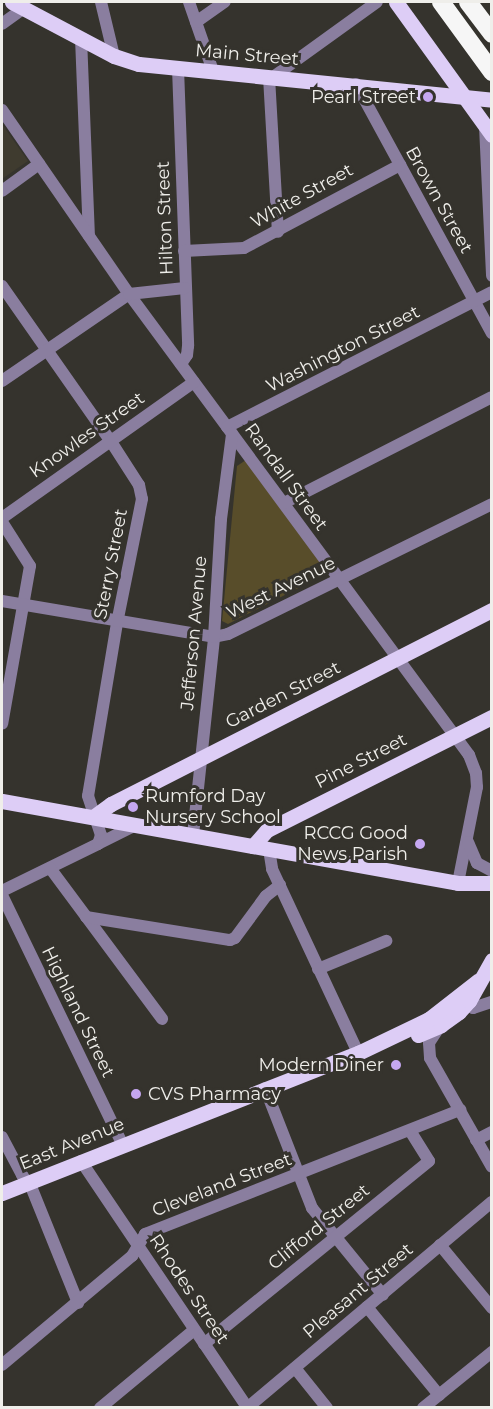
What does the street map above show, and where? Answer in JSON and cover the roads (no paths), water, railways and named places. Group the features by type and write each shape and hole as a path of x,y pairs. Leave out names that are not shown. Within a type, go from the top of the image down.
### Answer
{"highway":[{"path":"441,2 492,72"},
{"path":"468,2 492,34"},
{"path":"463,33 492,79"}],"main road":[{"path":"396,2 469,97 488,131"},
{"name":"Main Street","path":"18,5 114,56 139,64 356,84 492,100"},
{"name":"Garden Street","path":"93,817 111,804 492,610"},
{"name":"Pine Street","path":"253,846 267,830 492,717"},
{"path":"2,801 458,883 492,894"},
{"path":"458,883 492,883"},
{"path":"461,1002 485,984 492,960"},
{"name":"East Avenue","path":"2,1193 438,1020 461,1002"}],"street":[{"path":"101,2 114,56"},
{"path":"189,2 213,71"},
{"path":"196,22 225,2"},
{"path":"279,232 271,77 377,2"},
{"path":"2,24 18,5"},
{"path":"81,38 89,237"},
{"path":"293,63 293,79"},
{"name":"Hilton Street","path":"177,68 188,346 185,360 181,364"},
{"name":"Brown Street","path":"356,84 492,333"},
{"name":"Randall Street","path":"2,110 129,294 472,761 477,780 458,883"},
{"path":"488,131 492,276"},
{"path":"2,191 39,164"},
{"name":"White Street","path":"184,251 244,248 279,232 344,193 399,165"},
{"name":"Sterry Street","path":"2,286 46,352 110,440 139,485 142,499 117,622 88,796 93,817 101,835 98,844"},
{"path":"2,381 129,294 185,288"},
{"name":"Washington Street","path":"230,431 492,292"},
{"name":"Knowles Street","path":"2,520 110,440 194,382"},
{"path":"284,504 492,397"},
{"name":"Jefferson Avenue","path":"193,835 214,637 221,519 230,431"},
{"name":"West Avenue","path":"2,601 214,637 228,634 492,504"},
{"path":"2,520 30,566 2,723"},
{"path":"2,893 136,825"},
{"path":"467,835 472,858 481,867 492,871"},
{"path":"269,849 272,868 358,1053"},
{"path":"50,868 162,1019"},
{"path":"86,917 230,940 235,938 266,896 280,885"},
{"name":"Highland Street","path":"2,893 123,1145"},
{"path":"318,969 386,941"},
{"name":"East Avenue","path":"461,1002 473,1008 492,1002"},
{"path":"438,1020 429,1043 430,1058 492,1167"},
{"path":"265,1088 312,1208 383,1295"},
{"name":"Cleveland Street","path":"2,1365 132,1256 137,1244 145,1234 460,1110"},
{"name":"Clifford Street","path":"204,1344 429,1161 410,1130"},
{"path":"477,1140 492,1132"},
{"path":"2,1137 22,1176 29,1182 78,1303"},
{"name":"Rhodes Street","path":"81,1161 247,1407"},
{"name":"Pleasant Street","path":"247,1407 492,1202"},
{"path":"440,1245 492,1308"},
{"path":"367,1307 439,1395"},
{"path":"100,1407 194,1330"},
{"path":"423,1407 492,1352"},
{"path":"295,1368 327,1407"}],"place":[{"name":"Pearl Street","path":"428,97"},
{"name":"Rumford Day Nursery School","path":"133,807"},
{"name":"RCCG Good News Parish","path":"420,844"},
{"name":"Modern Diner","path":"396,1065"},
{"name":"CVS Pharmacy","path":"136,1094"}]}
